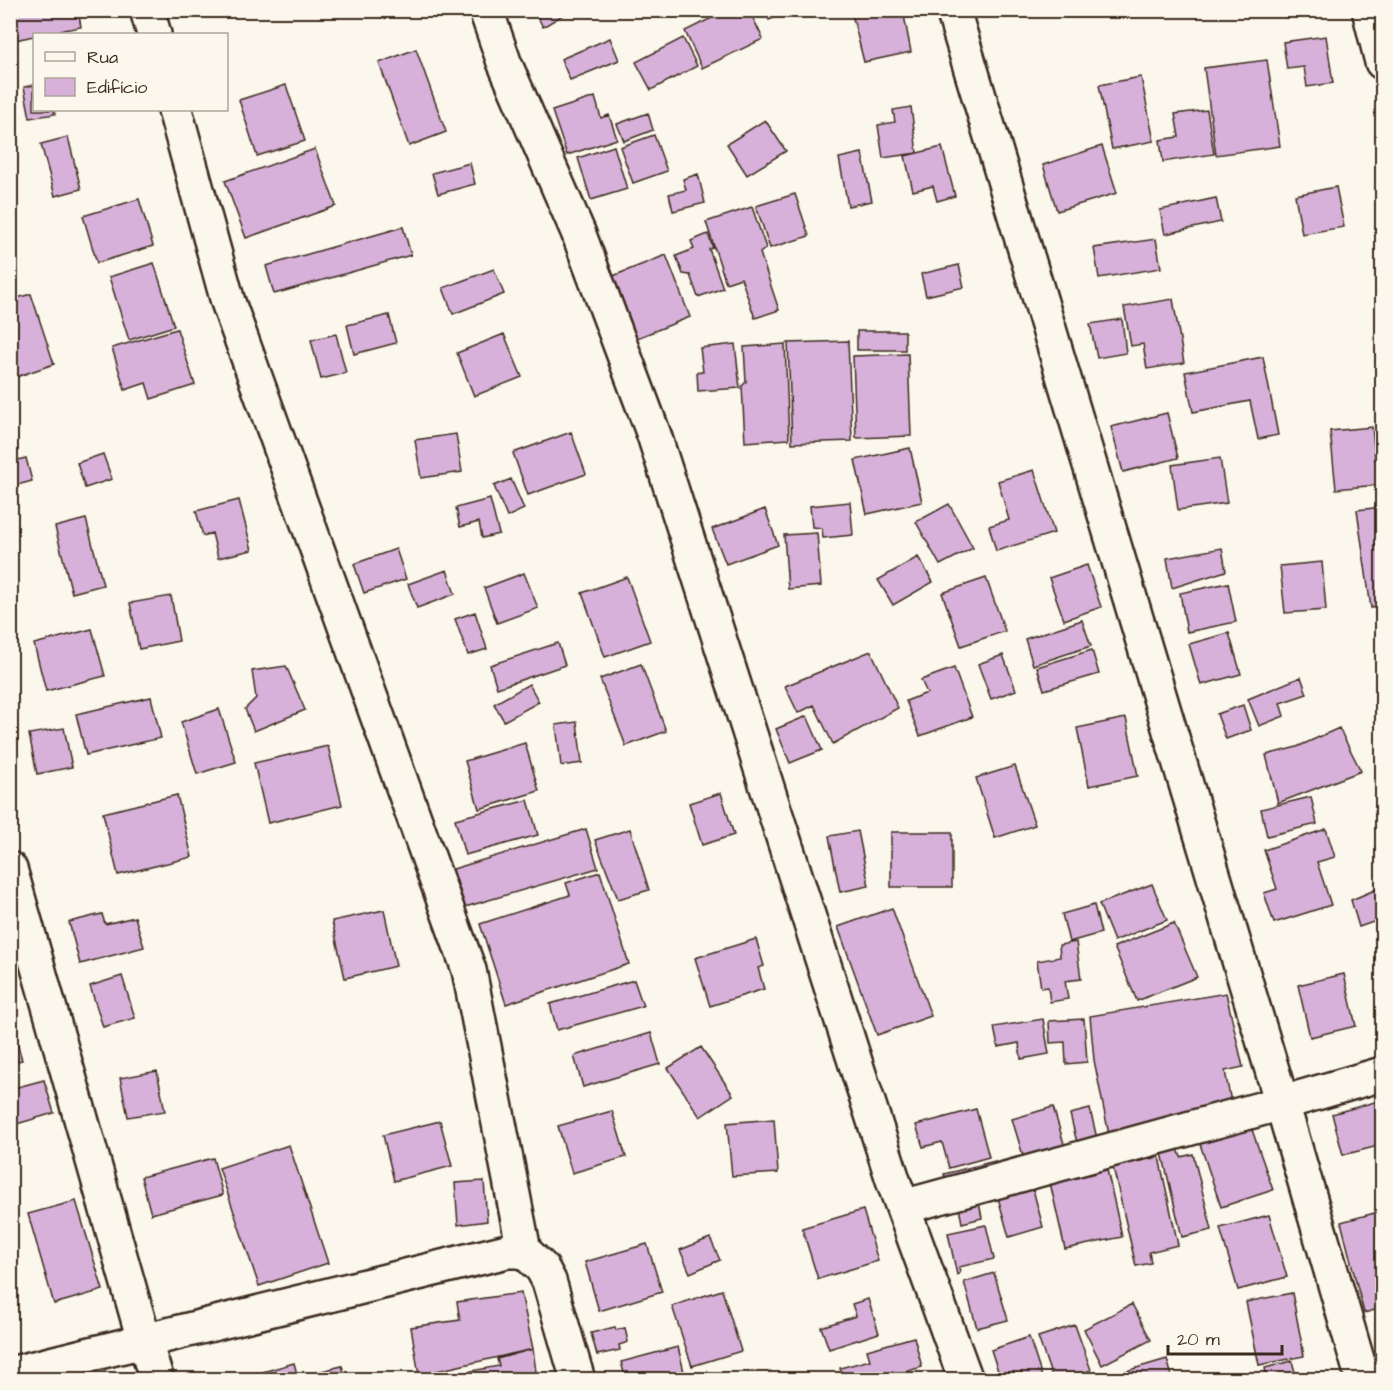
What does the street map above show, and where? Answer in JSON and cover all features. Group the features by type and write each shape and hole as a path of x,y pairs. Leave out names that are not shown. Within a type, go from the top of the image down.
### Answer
{"street":[{"path":"147,10 154,33"},
{"path":"486,10 504,62 578,232 654,435 903,1207 966,1380"},
{"path":"952,10 1282,1103 1363,1380"},
{"path":"1369,10 1383,62"},
{"path":"175,111 228,302 469,970 524,1251 542,1268 549,1281 578,1380"},
{"path":"10,869 157,1380"},
{"path":"903,1207 1383,1074"},
{"path":"10,1374 507,1251 524,1251"}],"building":[{"path":"30,10 78,10 81,27 48,33 33,33 33,36 15,40 10,14"},
{"path":"534,10 571,10 543,27"},
{"path":"728,10 749,10 763,39 702,68 685,31"},
{"path":"765,10 793,10 769,20"},
{"path":"851,10 903,10 911,52 864,62"},
{"path":"1326,36 1333,83 1307,87 1304,67 1287,69 1283,42"},
{"path":"610,38 619,60 570,80 561,59"},
{"path":"683,38 697,66 651,90 636,62"},
{"path":"416,49 446,132 409,146 379,63"},
{"path":"1267,60 1280,146 1216,155 1204,68"},
{"path":"1141,77 1154,141 1112,149 1099,85"},
{"path":"33,85 33,111 54,111 55,114 30,118 24,87"},
{"path":"286,85 305,141 257,156 239,100"},
{"path":"595,97 601,118 609,115 617,139 567,155 552,111"},
{"path":"911,107 917,153 883,158 878,125 895,122 893,110"},
{"path":"1207,110 1214,154 1163,162 1160,140 1179,137 1175,114"},
{"path":"648,113 653,130 624,141 617,124"},
{"path":"765,120 786,151 747,175 727,144"},
{"path":"654,135 667,171 633,183 620,147"},
{"path":"68,137 81,189 55,196 41,144"},
{"path":"614,146 627,189 591,200 578,158"},
{"path":"1102,146 1117,193 1057,211 1043,165"},
{"path":"942,147 955,196 937,201 933,186 913,191 905,156"},
{"path":"315,149 336,206 246,238 225,181"},
{"path":"862,153 872,201 848,206 839,158"},
{"path":"470,163 475,184 438,194 432,173"},
{"path":"698,174 705,203 673,211 669,194 686,190 683,179"},
{"path":"1336,187 1344,227 1302,234 1295,195"},
{"path":"795,194 809,236 770,248 756,206"},
{"path":"1216,198 1221,222 1165,234 1160,210"},
{"path":"139,199 153,246 97,263 83,216"},
{"path":"752,207 766,248 760,253 779,310 755,318 741,278 726,283 706,222"},
{"path":"403,227 411,255 274,294 266,266"},
{"path":"708,234 713,248 709,249 723,288 698,297 690,275 683,274 676,256 694,249 691,241"},
{"path":"1156,239 1161,268 1099,278 1094,248"},
{"path":"666,255 690,317 632,340 608,278"},
{"path":"154,263 174,326 129,340 109,277"},
{"path":"959,265 964,287 926,296 921,274"},
{"path":"494,269 504,294 453,314 443,288"},
{"path":"31,294 54,364 16,377 10,360 10,300"},
{"path":"1173,299 1184,363 1147,369 1143,344 1131,346 1124,307"},
{"path":"389,315 396,343 354,354 347,325"},
{"path":"1122,319 1126,353 1097,358 1090,324"},
{"path":"177,329 195,385 151,399 146,383 125,390 112,348"},
{"path":"857,331 905,331 905,350 857,350"},
{"path":"336,334 346,373 321,379 311,340"},
{"path":"504,334 522,377 474,396 457,353"},
{"path":"848,341 852,441 792,443 788,343"},
{"path":"735,344 740,388 698,391 697,372 703,372 700,348"},
{"path":"785,344 789,439 745,442 742,386 746,382 744,347"},
{"path":"908,354 911,436 856,438 853,356"},
{"path":"1263,357 1278,435 1258,439 1250,401 1193,412 1185,372"},
{"path":"1167,413 1178,458 1123,472 1111,427"},
{"path":"1372,427 1378,485 1336,489 1330,431"},
{"path":"571,432 586,474 528,495 513,453"},
{"path":"456,434 462,472 421,478 415,440"},
{"path":"910,448 922,502 867,514 855,460"},
{"path":"103,454 112,479 85,488 77,463"},
{"path":"26,458 32,481 10,487 10,462"},
{"path":"1220,458 1227,503 1178,510 1172,465"},
{"path":"1034,470 1054,533 996,551 989,526 1009,520 998,481"},
{"path":"511,479 524,509 507,517 494,486"},
{"path":"490,499 499,534 482,538 479,522 460,527 456,508"},
{"path":"239,500 252,550 218,558 212,533 203,536 196,511"},
{"path":"850,502 853,535 823,538 822,528 812,527 810,506"},
{"path":"949,504 973,548 940,565 916,522"},
{"path":"1382,507 1382,606 1371,608 1357,510"},
{"path":"765,509 778,545 726,564 712,529"},
{"path":"86,519 103,585 72,593 55,527"},
{"path":"817,533 821,586 788,589 784,535"},
{"path":"1222,548 1226,571 1172,588 1167,558"},
{"path":"396,549 406,579 364,593 354,564"},
{"path":"918,557 933,582 893,605 878,580"},
{"path":"1322,562 1326,610 1285,613 1280,566"},
{"path":"1087,565 1101,607 1064,620 1049,578"},
{"path":"447,570 455,594 417,608 408,584"},
{"path":"524,573 538,608 497,623 484,588"},
{"path":"627,577 650,641 605,657 582,593"},
{"path":"986,578 1005,631 961,646 942,593"},
{"path":"1228,583 1236,622 1187,632 1180,593"},
{"path":"171,596 179,641 139,649 130,603"},
{"path":"475,612 487,649 468,655 455,619"},
{"path":"1082,620 1091,646 1033,665 1025,639"},
{"path":"92,629 105,676 46,691 34,644"},
{"path":"1229,633 1241,674 1201,685 1189,644"},
{"path":"558,643 565,665 497,688 490,665"},
{"path":"1092,650 1099,674 1044,690 1037,667"},
{"path":"871,651 898,708 833,744 814,705 798,713 785,686"},
{"path":"1003,655 1016,690 991,699 978,664"},
{"path":"641,664 666,731 626,746 600,679"},
{"path":"286,666 305,710 254,731 245,709 256,698 252,671"},
{"path":"954,668 972,717 920,736 906,701 927,693 921,680"},
{"path":"1301,677 1307,694 1280,703 1284,716 1259,726 1248,699"},
{"path":"529,684 539,702 504,721 494,704"},
{"path":"151,697 161,738 86,755 76,714"},
{"path":"1243,705 1251,730 1226,739 1217,714"},
{"path":"219,709 236,762 197,774 181,722"},
{"path":"807,716 822,750 790,763 776,729"},
{"path":"1126,718 1138,776 1089,786 1077,728"},
{"path":"577,722 582,763 561,766 556,725"},
{"path":"64,728 72,767 37,774 29,734"},
{"path":"1339,728 1361,771 1278,803 1266,755 1297,747"},
{"path":"525,743 539,791 479,809 465,761"},
{"path":"328,746 342,805 268,823 254,763"},
{"path":"1015,766 1035,825 995,838 976,778"},
{"path":"721,793 734,835 702,845 689,803"},
{"path":"177,795 192,857 118,875 103,813"},
{"path":"1311,797 1317,824 1267,836 1261,809"},
{"path":"528,800 538,835 465,855 455,819"},
{"path":"586,829 598,868 465,907 453,869"},
{"path":"630,829 649,890 618,899 595,840"},
{"path":"1326,829 1335,857 1317,862 1331,905 1274,923 1264,893 1277,889 1264,850"},
{"path":"858,831 869,886 840,892 829,836"},
{"path":"891,832 952,832 952,887 891,887"},
{"path":"600,872 629,964 506,1004 480,924 570,895 566,883"},
{"path":"1152,884 1167,920 1114,941 1099,904"},
{"path":"1382,887 1382,919 1359,927 1351,900"},
{"path":"1094,905 1101,933 1069,942 1062,914"},
{"path":"892,908 931,1016 877,1035 838,927"},
{"path":"384,910 396,966 345,978 332,921"},
{"path":"102,914 105,924 135,917 144,947 80,964 69,922"},
{"path":"1174,923 1197,977 1137,1001 1114,947"},
{"path":"756,939 764,966 758,968 764,989 710,1006 695,958"},
{"path":"1076,942 1081,979 1065,981 1068,999 1050,1002 1048,987 1041,988 1037,961 1060,957 1059,945"},
{"path":"1344,974 1356,1026 1310,1037 1298,985"},
{"path":"122,976 135,1018 103,1027 90,986"},
{"path":"634,980 643,1006 557,1030 550,1004"},
{"path":"1226,993 1243,1067 1225,1071 1231,1102 1111,1145 1094,1060 1090,1016"},
{"path":"1043,1019 1049,1054 1021,1059 1019,1043 998,1047 994,1027"},
{"path":"1084,1019 1087,1062 1066,1064 1065,1042 1050,1043 1049,1021"},
{"path":"10,1023 12,1023 22,1060 10,1063"},
{"path":"651,1033 660,1064 583,1087 574,1056"},
{"path":"701,1047 733,1095 700,1117 668,1068"},
{"path":"157,1071 165,1111 128,1117 120,1078"},
{"path":"44,1080 54,1113 10,1126 10,1089"},
{"path":"1382,1100 1382,1145 1343,1155 1332,1114"},
{"path":"1053,1107 1068,1157 1027,1169 1012,1119"},
{"path":"976,1109 989,1157 949,1168 942,1142 923,1147 916,1125"},
{"path":"1090,1109 1099,1147 1079,1151 1070,1114"},
{"path":"612,1111 626,1157 572,1173 558,1126"},
{"path":"774,1119 778,1173 732,1176 727,1123"},
{"path":"440,1121 452,1166 394,1181 383,1135"},
{"path":"1250,1124 1273,1190 1221,1207 1199,1141"},
{"path":"289,1145 328,1263 259,1286 219,1168"},
{"path":"1178,1149 1181,1157 1193,1154 1212,1230 1182,1237 1162,1153"},
{"path":"1159,1157 1178,1245 1149,1252 1151,1263 1136,1266 1113,1167"},
{"path":"213,1158 223,1195 151,1214 141,1177"},
{"path":"995,1161 999,1175 949,1189 944,1174"},
{"path":"1106,1165 1122,1237 1065,1249 1049,1178"},
{"path":"1030,1178 1043,1227 1009,1237 995,1187"},
{"path":"484,1181 487,1221 458,1225 455,1183"},
{"path":"977,1192 982,1218 962,1223 957,1197"},
{"path":"76,1201 103,1290 54,1304 28,1214"},
{"path":"863,1210 878,1261 818,1279 802,1228"},
{"path":"1382,1211 1382,1275 1380,1279 1382,1278 1382,1308 1364,1313 1341,1222"},
{"path":"1269,1215 1287,1277 1238,1290 1220,1228"},
{"path":"986,1225 994,1259 959,1267 960,1273 957,1275 948,1233"},
{"path":"710,1238 720,1260 690,1273 680,1250"},
{"path":"647,1244 662,1292 599,1311 585,1262"},
{"path":"994,1273 1008,1320 977,1328 964,1282"},
{"path":"722,1290 741,1351 692,1366 672,1306"},
{"path":"521,1293 533,1349 419,1375 411,1327 460,1320 457,1302"},
{"path":"1292,1293 1304,1356 1259,1365 1246,1302"},
{"path":"868,1299 879,1333 829,1349 821,1327 856,1316 852,1304"},
{"path":"1132,1304 1151,1340 1102,1365 1084,1329"},
{"path":"1075,1325 1091,1370 1064,1380 1053,1380 1038,1337"},
{"path":"615,1327 616,1330 625,1328 628,1342 619,1345 620,1350 597,1355 591,1333"},
{"path":"914,1337 922,1367 901,1373 902,1377 911,1374 913,1380 829,1380 842,1376 840,1368 870,1360 867,1350"},
{"path":"1029,1337 1043,1380 1001,1380 991,1350"},
{"path":"678,1347 686,1380 626,1380 621,1362"},
{"path":"533,1349 537,1380 473,1380 471,1371 499,1366 497,1359"},
{"path":"1167,1359 1173,1380 1117,1380 1116,1374"},
{"path":"1292,1361 1297,1380 1267,1380 1265,1368"},
{"path":"294,1363 298,1378 296,1380 235,1380"},
{"path":"342,1366 347,1380 306,1380 305,1375"}]}
